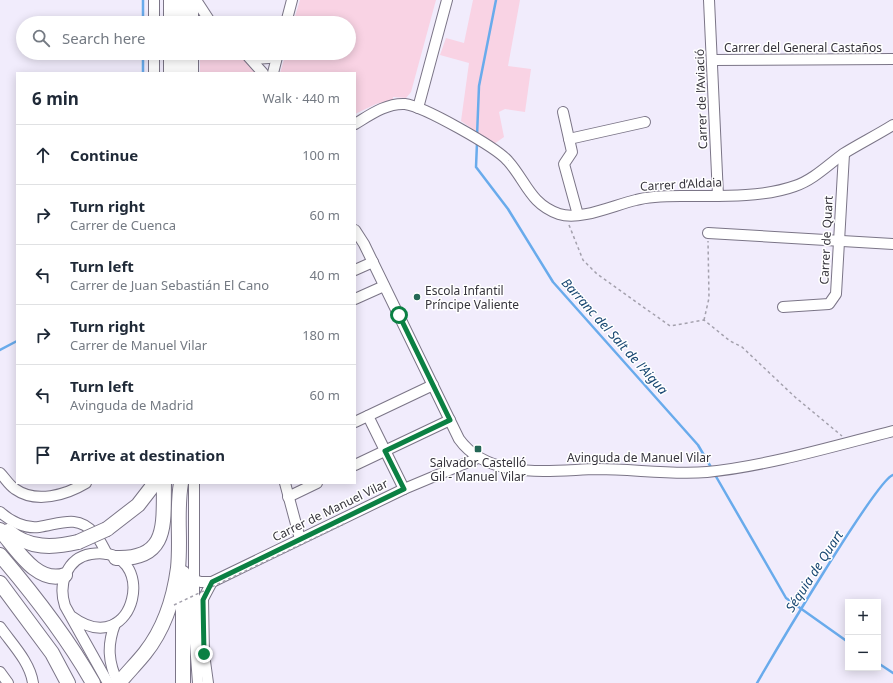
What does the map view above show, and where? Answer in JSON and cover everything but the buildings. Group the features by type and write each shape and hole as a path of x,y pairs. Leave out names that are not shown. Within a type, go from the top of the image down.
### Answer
{"highway":[{"path":"171,0 171,16"},
{"path":"183,0 183,16"},
{"path":"171,60 171,72"},
{"path":"182,60 182,72"},
{"path":"0,524 14,536 34,545 49,547 78,542 107,528 138,506 154,484"},
{"path":"112,556 134,557 144,554 157,542 163,526 164,484"},
{"path":"124,677 150,634 165,600 171,569 172,484"},
{"path":"124,677 145,653 155,638 171,601 178,568 179,496 181,484"},
{"path":"181,484 183,497 183,683"},
{"path":"0,530 39,572 51,578 65,575"},
{"path":"0,556 39,601 63,634 93,683"},
{"path":"0,583 52,653 68,683"}],"street":[{"path":"154,0 154,16"},
{"path":"193,0 193,16"},
{"path":"196,0 206,16"},
{"path":"288,16 292,0"},
{"path":"418,108 447,0"},
{"name":"Carrer de l’Aviació","path":"709,0 718,196"},
{"name":"Carrer del General Castaños","path":"712,60 893,59"},
{"path":"154,60 154,72"},
{"path":"193,60 193,72"},
{"path":"252,60 262,72"},
{"path":"273,72 276,60"},
{"name":"Carrer d’Aldaia","path":"356,123 376,111 391,105 405,104 418,108 441,119 502,155 539,204 565,215 578,215 643,198 718,196 774,192 796,186 816,175 844,154 893,125"},
{"path":"563,112 572,152 564,164 578,215"},
{"path":"569,139 645,122"},
{"name":"Carrer de Quart","path":"783,307 829,304 836,294 844,154"},
{"path":"356,232 373,262 450,420 466,449 478,458"},
{"path":"708,233 893,244"},
{"path":"356,270 373,262"},
{"path":"356,299 384,286"},
{"path":"356,422 433,385"},
{"path":"368,416 404,489"},
{"path":"356,465 450,420"},
{"name":"Avinguda de Manuel Vilar","path":"478,458 498,466 516,470 607,469 661,472 706,472 732,468 893,431"},
{"name":"Carrer de Manuel Vilar","path":"212,582 404,489 478,458"},
{"path":"0,473 15,489 30,496 45,498 76,489 84,484"},
{"path":"194,484 194,630 198,683"},
{"path":"286,484 293,495"},
{"path":"292,484 300,539"},
{"path":"293,495 315,484"},
{"path":"0,512 17,524 38,528 64,521 79,523 90,529 112,556 128,569 133,578 134,591 130,608 115,624 110,636 109,656 124,677"},
{"path":"87,555 91,541 90,529"},
{"path":"108,683 65,606 62,590 65,575 74,563 87,555 97,553 112,556"},
{"path":"194,580 201,582 212,582"},
{"path":"208,683 204,654 203,608 205,593 212,582"},
{"path":"71,616 79,622 95,628 115,624"},
{"path":"0,627 24,661 32,676 32,683"},
{"path":"0,672 8,683"}],"path":[{"path":"565,215 583,260 597,274 670,326 704,320 730,341 742,347 795,397 842,435 846,443"},
{"path":"704,320 709,298 708,233"},
{"path":"174,605 344,524"}],"shaded area":[{"path":"300,0 436,0 411,92 406,98 393,97 393,100 376,104 356,114 356,72 280,72 284,60 356,60 356,16 295,16"},
{"path":"473,0 520,0 508,66 531,69 525,112 505,109 499,112 504,137 494,144 461,121 469,63 440,55 446,38 464,43"},
{"path":"200,60 246,60 256,72 200,72"}],"waterway":[{"path":"143,0 143,16"},
{"name":"Barranc del Salt de l'Aigua","path":"477,136 479,86 496,0"},
{"path":"143,60 143,72"},
{"name":"Barranc del Salt de l'Aigua","path":"477,143 476,167 508,209 553,282 698,445 712,469"},
{"path":"0,350 16,342"},
{"name":"Barranc del Salt de l'Aigua","path":"714,473 786,598 845,640"},
{"name":"Séquia de Quart","path":"757,683 802,607 847,536 883,484 893,475"},
{"name":"Barranc del Salt de l'Aigua","path":"881,665 893,673"}],"place":[{"name":"Escola Infantil Príncipe Valiente","path":"417,297"},
{"name":"Salvador Castelló Gil - Manuel Vilar","path":"478,449"}],"route":[{"path":"204,654 203,600 205,593 212,582 404,489 385,451 450,420 399,315"}]}
